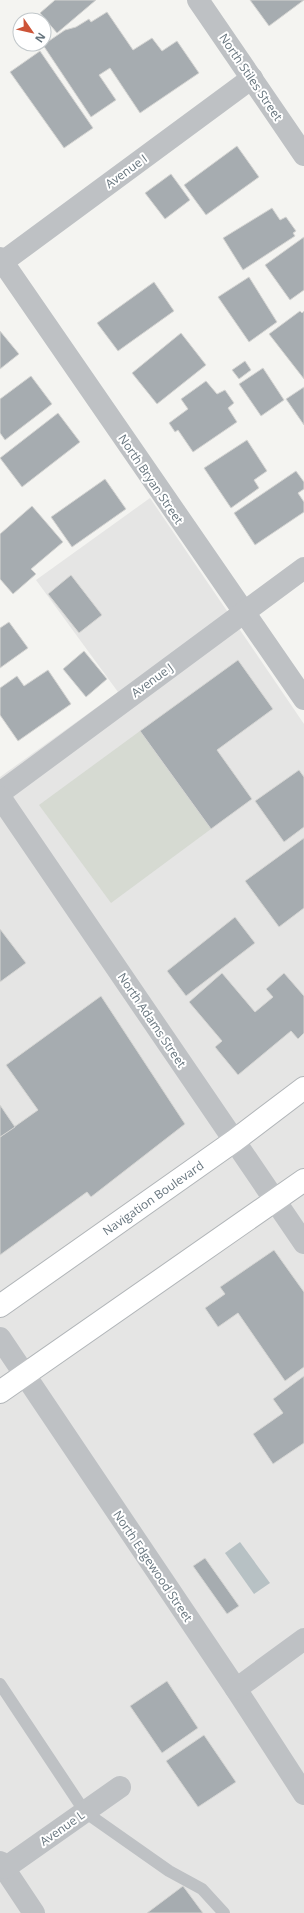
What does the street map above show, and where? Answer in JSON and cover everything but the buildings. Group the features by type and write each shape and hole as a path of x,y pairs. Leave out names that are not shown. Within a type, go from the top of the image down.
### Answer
{"main road":[{"name":"Navigation Boulevard","path":"0,1306 234,1141 304,1088"},
{"path":"0,1392 304,1180"}],"street":[{"name":"North Stiles Street","path":"198,0 304,155"},
{"name":"Avenue I","path":"1,261 252,78"},
{"name":"North Bryan Street","path":"1,261 243,613 304,699"},
{"name":"Avenue J","path":"0,793 304,568"},
{"name":"North Adams Street","path":"0,797 304,1243"},
{"name":"North Edgewood Street","path":"0,1338 24,1376 236,1689 304,1794"},
{"path":"236,1689 304,1639"},
{"name":"Avenue L","path":"2,1865 85,1812 120,1787"},
{"path":"2,1865 34,1913"}],"lane":[{"path":"0,1684 85,1812 169,1871 202,1889 224,1913"}],"shaded area":[{"path":"150,498 304,724 304,1913 0,1913 0,777 118,692 36,580"},
{"path":"140,731 211,829 111,903 39,805"},
{"path":"240,1542 270,1583 254,1594 225,1553"}]}
